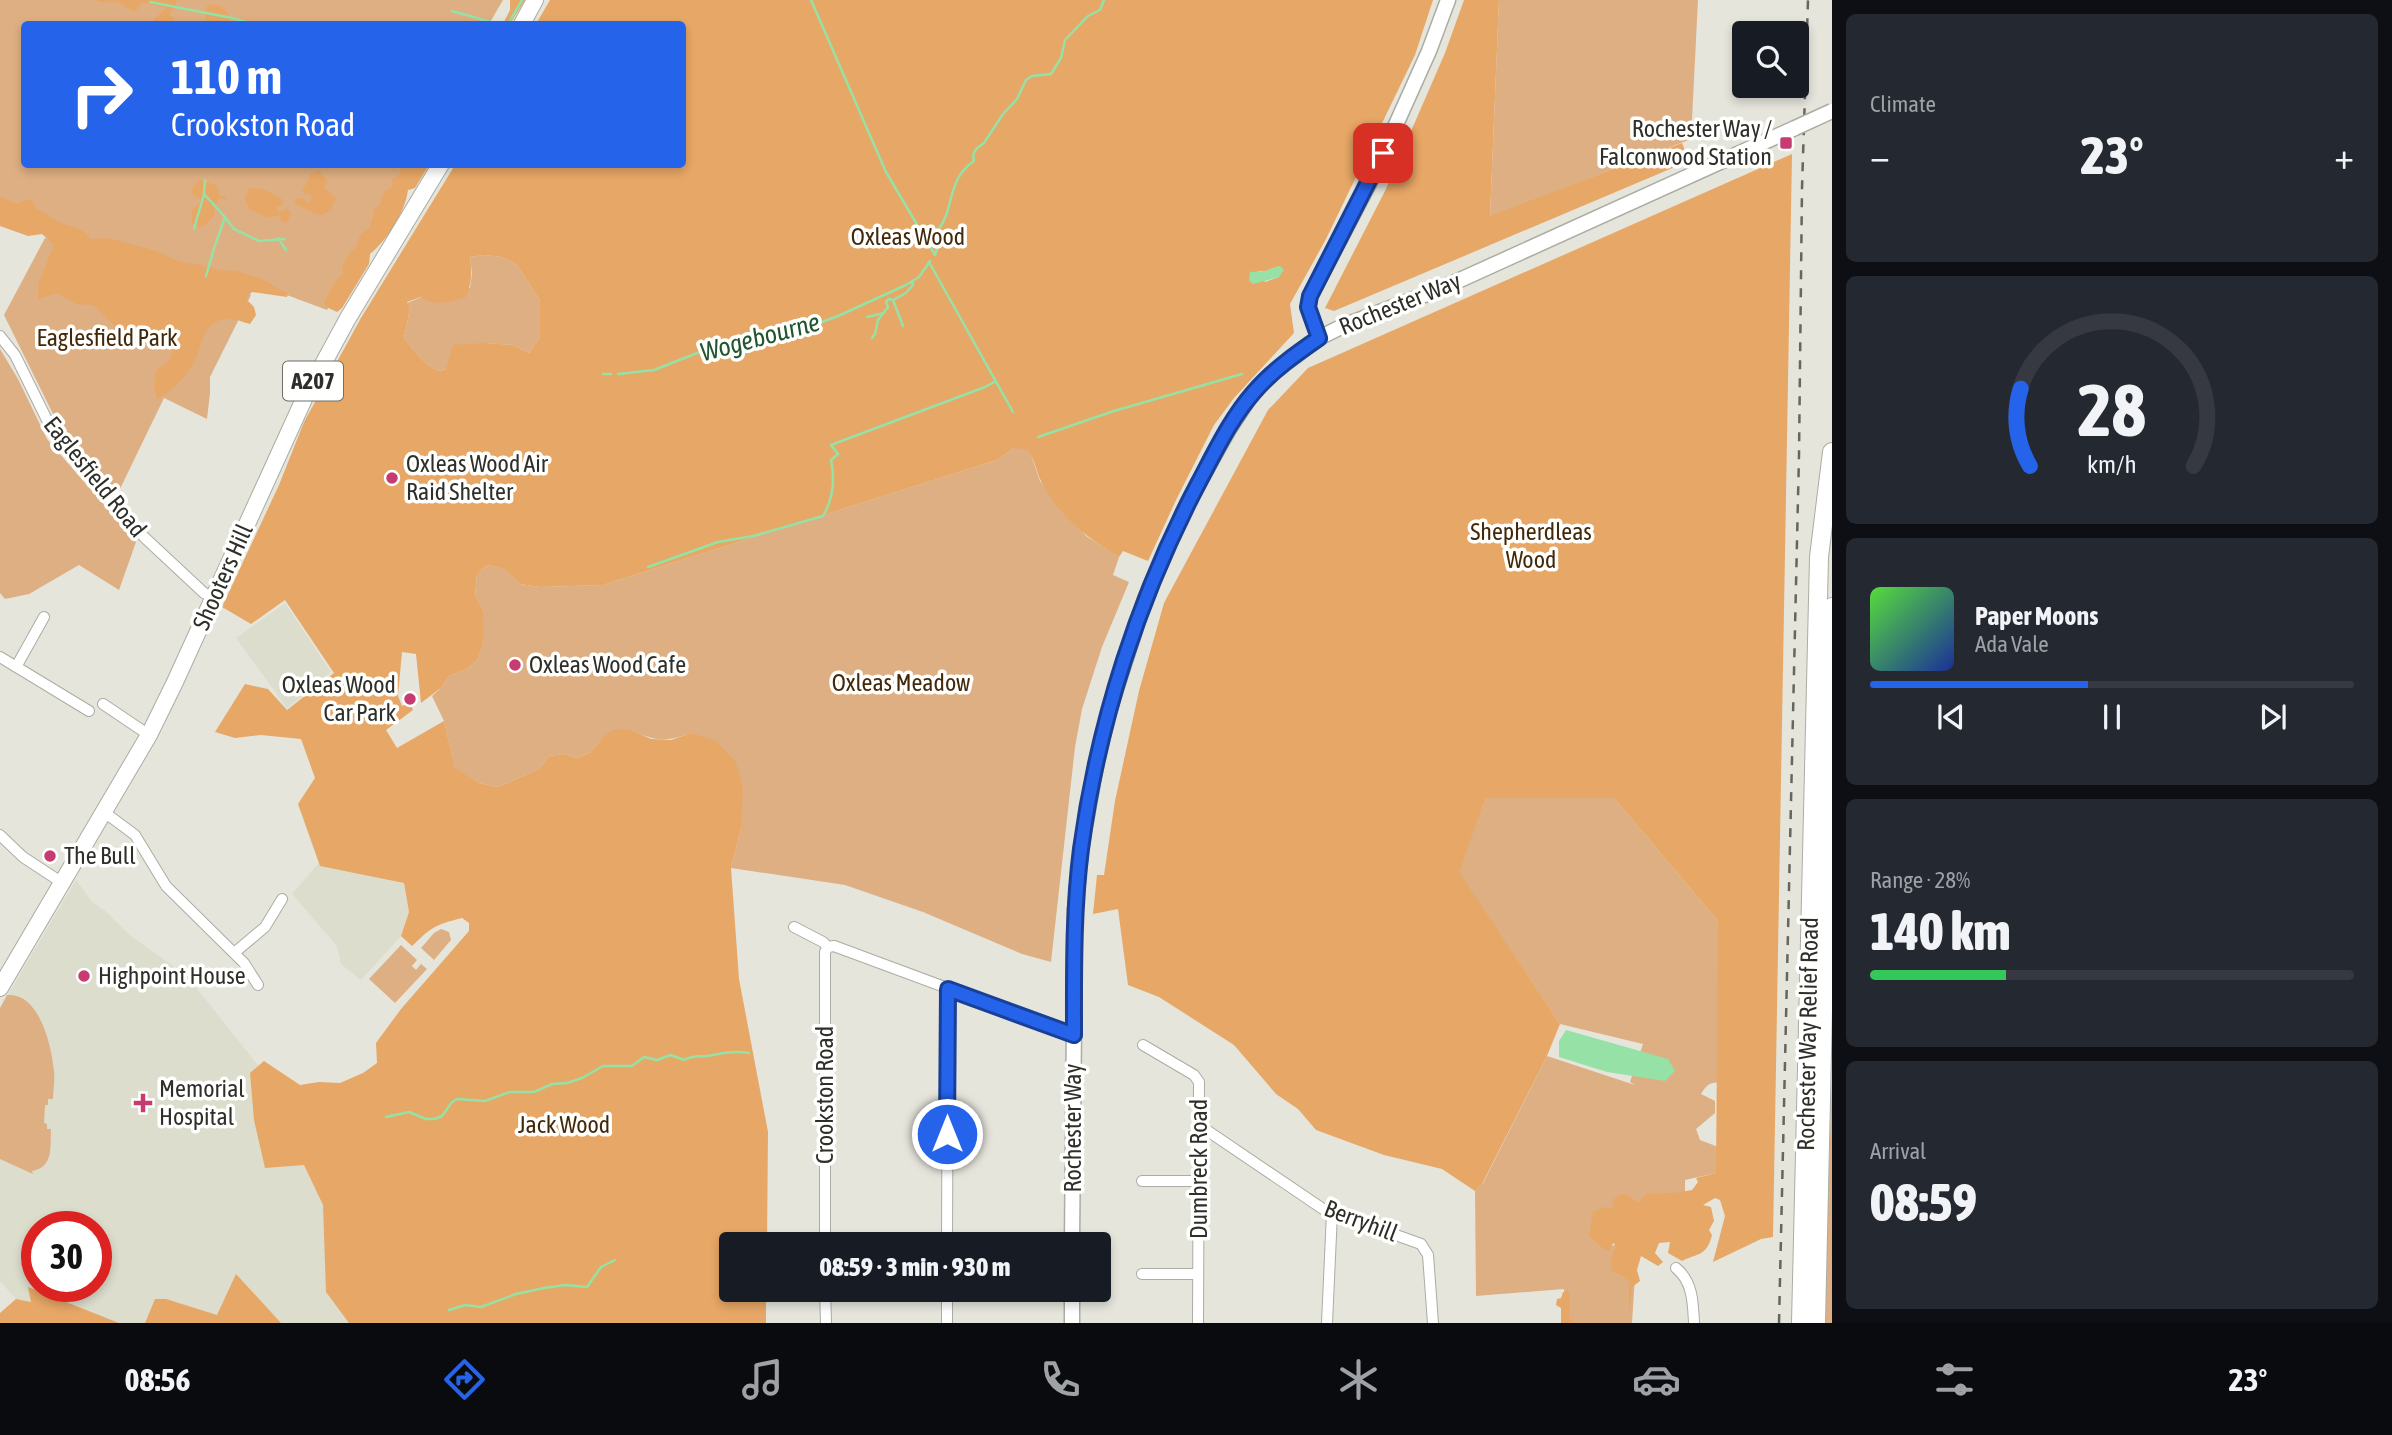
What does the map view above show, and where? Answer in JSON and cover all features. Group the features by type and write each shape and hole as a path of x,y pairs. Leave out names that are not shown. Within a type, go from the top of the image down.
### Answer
{"highway":[{"name":"Rochester Way Relief Road","path":"1801,1323 1819,557 1832,452"},
{"name":"Rochester Way Relief Road","path":"1816,1323 1832,607"}],"main road":[{"path":"524,21 535,0"},
{"name":"Shooters Hill","path":"0,988 149,735 304,398 348,318 439,168"}],"street":[{"path":"1319,338 1308,307 1310,296 1372,178 1429,51 1448,0"},
{"name":"Rochester Way","path":"1072,1232 1075,910 1081,848 1095,770 1108,714 1145,599 1188,502 1230,426 1252,394 1270,375 1319,338 1343,326 1440,289 1832,111"},
{"name":"Eaglesfield Road","path":"0,336 15,355 53,432 144,537 204,593 214,598"},
{"path":"16,667 44,618"},
{"path":"0,657 89,711"},
{"path":"103,704 149,735"},
{"path":"104,812 135,835 166,886 244,963 258,985"},
{"path":"0,835 23,857 61,882"},
{"path":"234,953 265,927 282,899"},
{"path":"794,927 828,947 834,946 1074,1035"},
{"name":"Crookston Road","path":"825,1232 825,952 828,947"},
{"path":"947,1232 948,989"},
{"name":"Dumbreck Road","path":"1143,1045 1197,1078 1198,1323"},
{"name":"Berryhill","path":"1199,1125 1332,1213 1426,1248 1429,1255 1433,1323"},
{"path":"1142,1181 1199,1181"},
{"path":"1327,1323 1332,1213"},
{"path":"1676,1268 1689,1285 1694,1323"},
{"path":"1142,1274 1198,1275"},
{"path":"825,1302 825,1323"},
{"path":"947,1302 947,1323"},
{"path":"1072,1302 1072,1323"}],"shaded area":[{"path":"1280,266 1284,270 1279,277 1253,284 1249,281 1250,272"},
{"path":"285,603 331,672 287,708 236,638"},
{"path":"323,858 404,883 409,912 401,936 361,980 341,964 337,946 292,894"},
{"name":"Memorial Hospital","path":"76,880 92,902 131,936 180,971 189,987 194,985 316,1138 328,1261 350,1323 26,1323 31,1303 27,1302 112,1302 112,1211 21,1211 21,1300 16,1299 0,1281 0,1008"},
{"path":"1566,1030 1668,1059 1675,1071 1665,1081 1607,1072 1559,1057 1559,1041"}],"green space":[{"path":"0,0 503,0 491,21 21,21 21,168 407,168 327,310 260,285 0,221"},
{"path":"96,0 177,0 169,14 174,18 173,21 154,21 166,8 142,2 136,11 120,3"},
{"path":"510,0 525,0 512,21 504,21 510,10"},
{"path":"550,0 1433,0 1415,55 1326,239 1290,304 1294,333 1234,398 1214,425 1148,561 1123,551 1119,557 1085,534 1049,495 1027,449 1014,448 997,460 603,585 540,587 520,584 505,569 487,565 477,574 475,595 483,610 483,636 477,660 469,668 449,676 442,687 421,703 416,654 402,652 398,696 402,706 410,703 413,710 386,730 397,748 444,721 455,768 479,783 498,787 539,769 549,756 564,754 577,758 591,752 601,739 614,729 632,730 651,739 671,740 691,733 716,741 736,762 743,790 741,829 731,868 739,979 768,1132 767,1232 719,1232 719,1302 766,1302 766,1323 349,1323 326,1292 323,1205 304,1165 265,1168 254,1120 250,1073 264,1061 300,1085 340,1083 363,1073 377,1063 376,1043 401,1009 469,931 469,923 462,918 439,925 412,946 401,936 409,912 404,883 320,866 298,804 315,778 301,739 261,735 235,738 215,732 245,684 268,689 287,710 334,673 285,600 251,624 222,607 279,485 304,422 361,318 453,168 686,168 686,21 538,21","holes":["470,257 502,257 517,265 540,301 540,337 529,353 513,345 453,345 446,369 440,371 420,358 404,338 410,309 407,302 421,297 437,303 466,297 471,277","1280,266 1279,277 1265,282 1258,271"]},
{"path":"1464,0 1499,0 1490,216 1682,143 1689,161 1334,311 1325,308 1385,191 1445,53"},
{"path":"1499,0 1698,0 1691,139 1490,217"},
{"path":"214,4 221,7 226,11 229,21 206,21 207,6"},
{"name":"Shepherdleas Wood","path":"1792,154 1773,1237 1761,1239 1713,1262 1725,1216 1720,1200 1715,1198 1703,1205 1711,1207 1714,1221 1709,1230 1712,1235 1710,1242 1705,1250 1682,1261 1668,1253 1670,1242 1659,1243 1655,1253 1663,1262 1658,1266 1641,1256 1637,1270 1640,1281 1632,1287 1629,1314 1629,1282 1611,1270 1611,1259 1616,1246 1613,1243 1610,1251 1605,1250 1589,1236 1593,1212 1603,1207 1613,1209 1613,1200 1621,1194 1628,1195 1638,1203 1646,1194 1692,1190 1698,1182 1696,1178 1716,1173 1718,921 1614,798 1486,798 1459,872 1560,1024 1547,1056 1482,1184 1475,1191 1442,1169 1384,1155 1316,1130 1298,1109 1276,1094 1234,1045 1159,997 1128,985 1118,909 1093,914 1097,875 1104,875 1115,801 1139,691 1164,603 1268,410 1308,368"},
{"path":"401,168 427,168 415,188 408,190 399,217 389,234 370,254 369,264 342,308 337,312 326,307 324,303 343,274 342,268 350,252 356,248 360,235 370,227 375,208 380,204 384,192 392,187 392,180 400,174"},
{"path":"319,170 327,181 324,188 336,198 331,210 322,215 295,203 295,199 301,198 309,203 313,195 304,194 302,188 310,174"},
{"path":"199,180 216,185 220,196 226,197 227,200 219,198 214,208 215,214 200,227 192,223 192,210 200,203 200,199 193,195 191,190"},
{"path":"249,188 263,189 282,199 283,203 277,206 277,210 279,212 287,209 291,212 288,221 281,221 280,215 268,218 249,209 245,198"},
{"path":"0,197 17,204 27,199 34,203 36,209 58,222 81,230 91,239 108,238 156,251 180,262 236,271 262,279 288,294 287,297 252,292 246,299 254,307 256,315 250,324 226,319 210,326 193,364 173,388 157,399 154,386 156,370 169,361 173,348 142,337 132,343 119,334 113,324 93,305 76,304 57,293 38,299 39,282 54,245 42,234 28,236 0,226"},
{"name":"Eaglesfield Park","path":"45,238 251,295 210,377 207,419 164,398 118,493 58,424 4,315"},
{"path":"470,257 502,257 517,265 540,301 540,337 529,353 513,345 486,343 446,369 434,369 420,358 404,338 410,309 407,303 422,297 470,288"},
{"name":"Eaglesfield Park","path":"0,349 47,439 136,542 119,590 79,565 29,594 5,599 0,593"},
{"name":"Oxleas Meadow","path":"1014,448 1027,448 1040,481 1086,536 1119,557 1113,575 1129,582 1102,647 1082,709 1075,747 1051,962 1022,954 923,912 845,885 731,868 741,829 691,733 661,739 632,730 601,739 591,752 577,758 564,754 549,756 539,769 498,787 479,783 455,769 444,721 432,696 449,676 469,668 477,660 482,648 483,610 475,595 477,574 487,565 506,569 520,584 540,587 603,585 997,460"},
{"path":"1486,798 1614,798 1718,921 1723,1083 1710,1084 1701,1094 1715,1101 1715,1113 1696,1129 1700,1140 1721,1148 1716,1173 1685,1180 1685,1197 1605,1247 1621,1244 1635,1276 1632,1323 1564,1323 1564,1289 1476,1296 1475,1191 1483,1183 1547,1056 1635,1085 1630,1082 1643,1044 1560,1024 1458,872"},
{"path":"441,929 449,932 451,940 434,960 421,948"},
{"path":"401,945 417,960 412,966 416,970 421,964 427,969 395,1003 369,979"},
{"path":"7,995 18,996 28,1002 36,1012 47,1036 53,1062 53,1099 48,1099 48,1105 45,1105 44,1123 47,1124 47,1129 51,1129 49,1155 44,1165 32,1171 33,1174 0,1159 0,1008"},
{"path":"1832,1077 1832,1323 1824,1323"},
{"path":"236,1274 281,1323 145,1323 155,1299 166,1299 217,1315"},
{"path":"1567,1289 1570,1295 1569,1318 1575,1323 1561,1323 1561,1308 1556,1305 1557,1299 1561,1298"},
{"path":"16,1299 21,1302 66,1302 119,1323 0,1323 0,1313"}],"waterway":[{"path":"510,21 522,0"},
{"path":"811,0 886,172 935,255"},
{"name":"Wogebourne","path":"935,255 941,237 938,230 947,213 955,186 965,169 974,161 976,149 984,143 1003,114 1017,99 1026,80 1032,76 1051,74 1061,58 1065,40 1088,16 1100,10 1104,0"},
{"path":"150,2 242,21"},
{"path":"452,11 487,21"},
{"path":"194,229 205,180"},
{"path":"204,194 225,217 216,243"},
{"path":"225,217 234,229 259,241 285,239"},
{"path":"278,238 286,250"},
{"path":"206,276 215,245"},
{"name":"Wogebourne","path":"618,374 654,370 733,339 811,326 906,285 919,277 930,261"},
{"path":"929,262 1013,412"},
{"path":"872,338 878,320 888,307 886,302 906,293 913,285 912,282"},
{"path":"893,300 903,326"},
{"path":"867,317 884,313"},
{"name":"Wogebourne","path":"603,374 611,374"},
{"path":"1038,437 1114,411 1242,374"},
{"path":"648,567 718,542 753,536 823,516 832,489 831,460 838,454 831,445 996,381"},
{"path":"386,1117 409,1112 426,1119 435,1119 442,1116 457,1099 485,1101 510,1092 534,1092 552,1084 582,1078 603,1066 632,1066 644,1057 657,1060 671,1055 684,1060 727,1053 749,1053"},
{"path":"449,1310 465,1305 481,1307 516,1294 544,1288 565,1285 587,1287 601,1267 615,1260"}],"railway":[{"path":"1779,1323 1808,0"}],"place":[{"name":"Rochester Way / Falconwood Station","path":"1786,143"},
{"name":"Oxleas Wood Air Raid Shelter","path":"392,478"},
{"name":"Oxleas Wood Cafe","path":"515,665"},
{"name":"Oxleas Wood Car Park","path":"410,699"},
{"name":"The Bull","path":"50,856"},
{"name":"Highpoint House","path":"84,976"},
{"name":"Memorial Hospital","path":"143,1103"}],"route":[{"path":"947,1134 948,989 1074,1035 1075,910 1081,848 1108,714 1145,599 1188,502 1230,426 1252,394 1270,375 1319,338 1308,307 1310,296 1383,153"}],"park label":[{"name":"Oxleas Wood","path":"908,237"},
{"name":"Jack Wood","path":"564,1125"}]}
